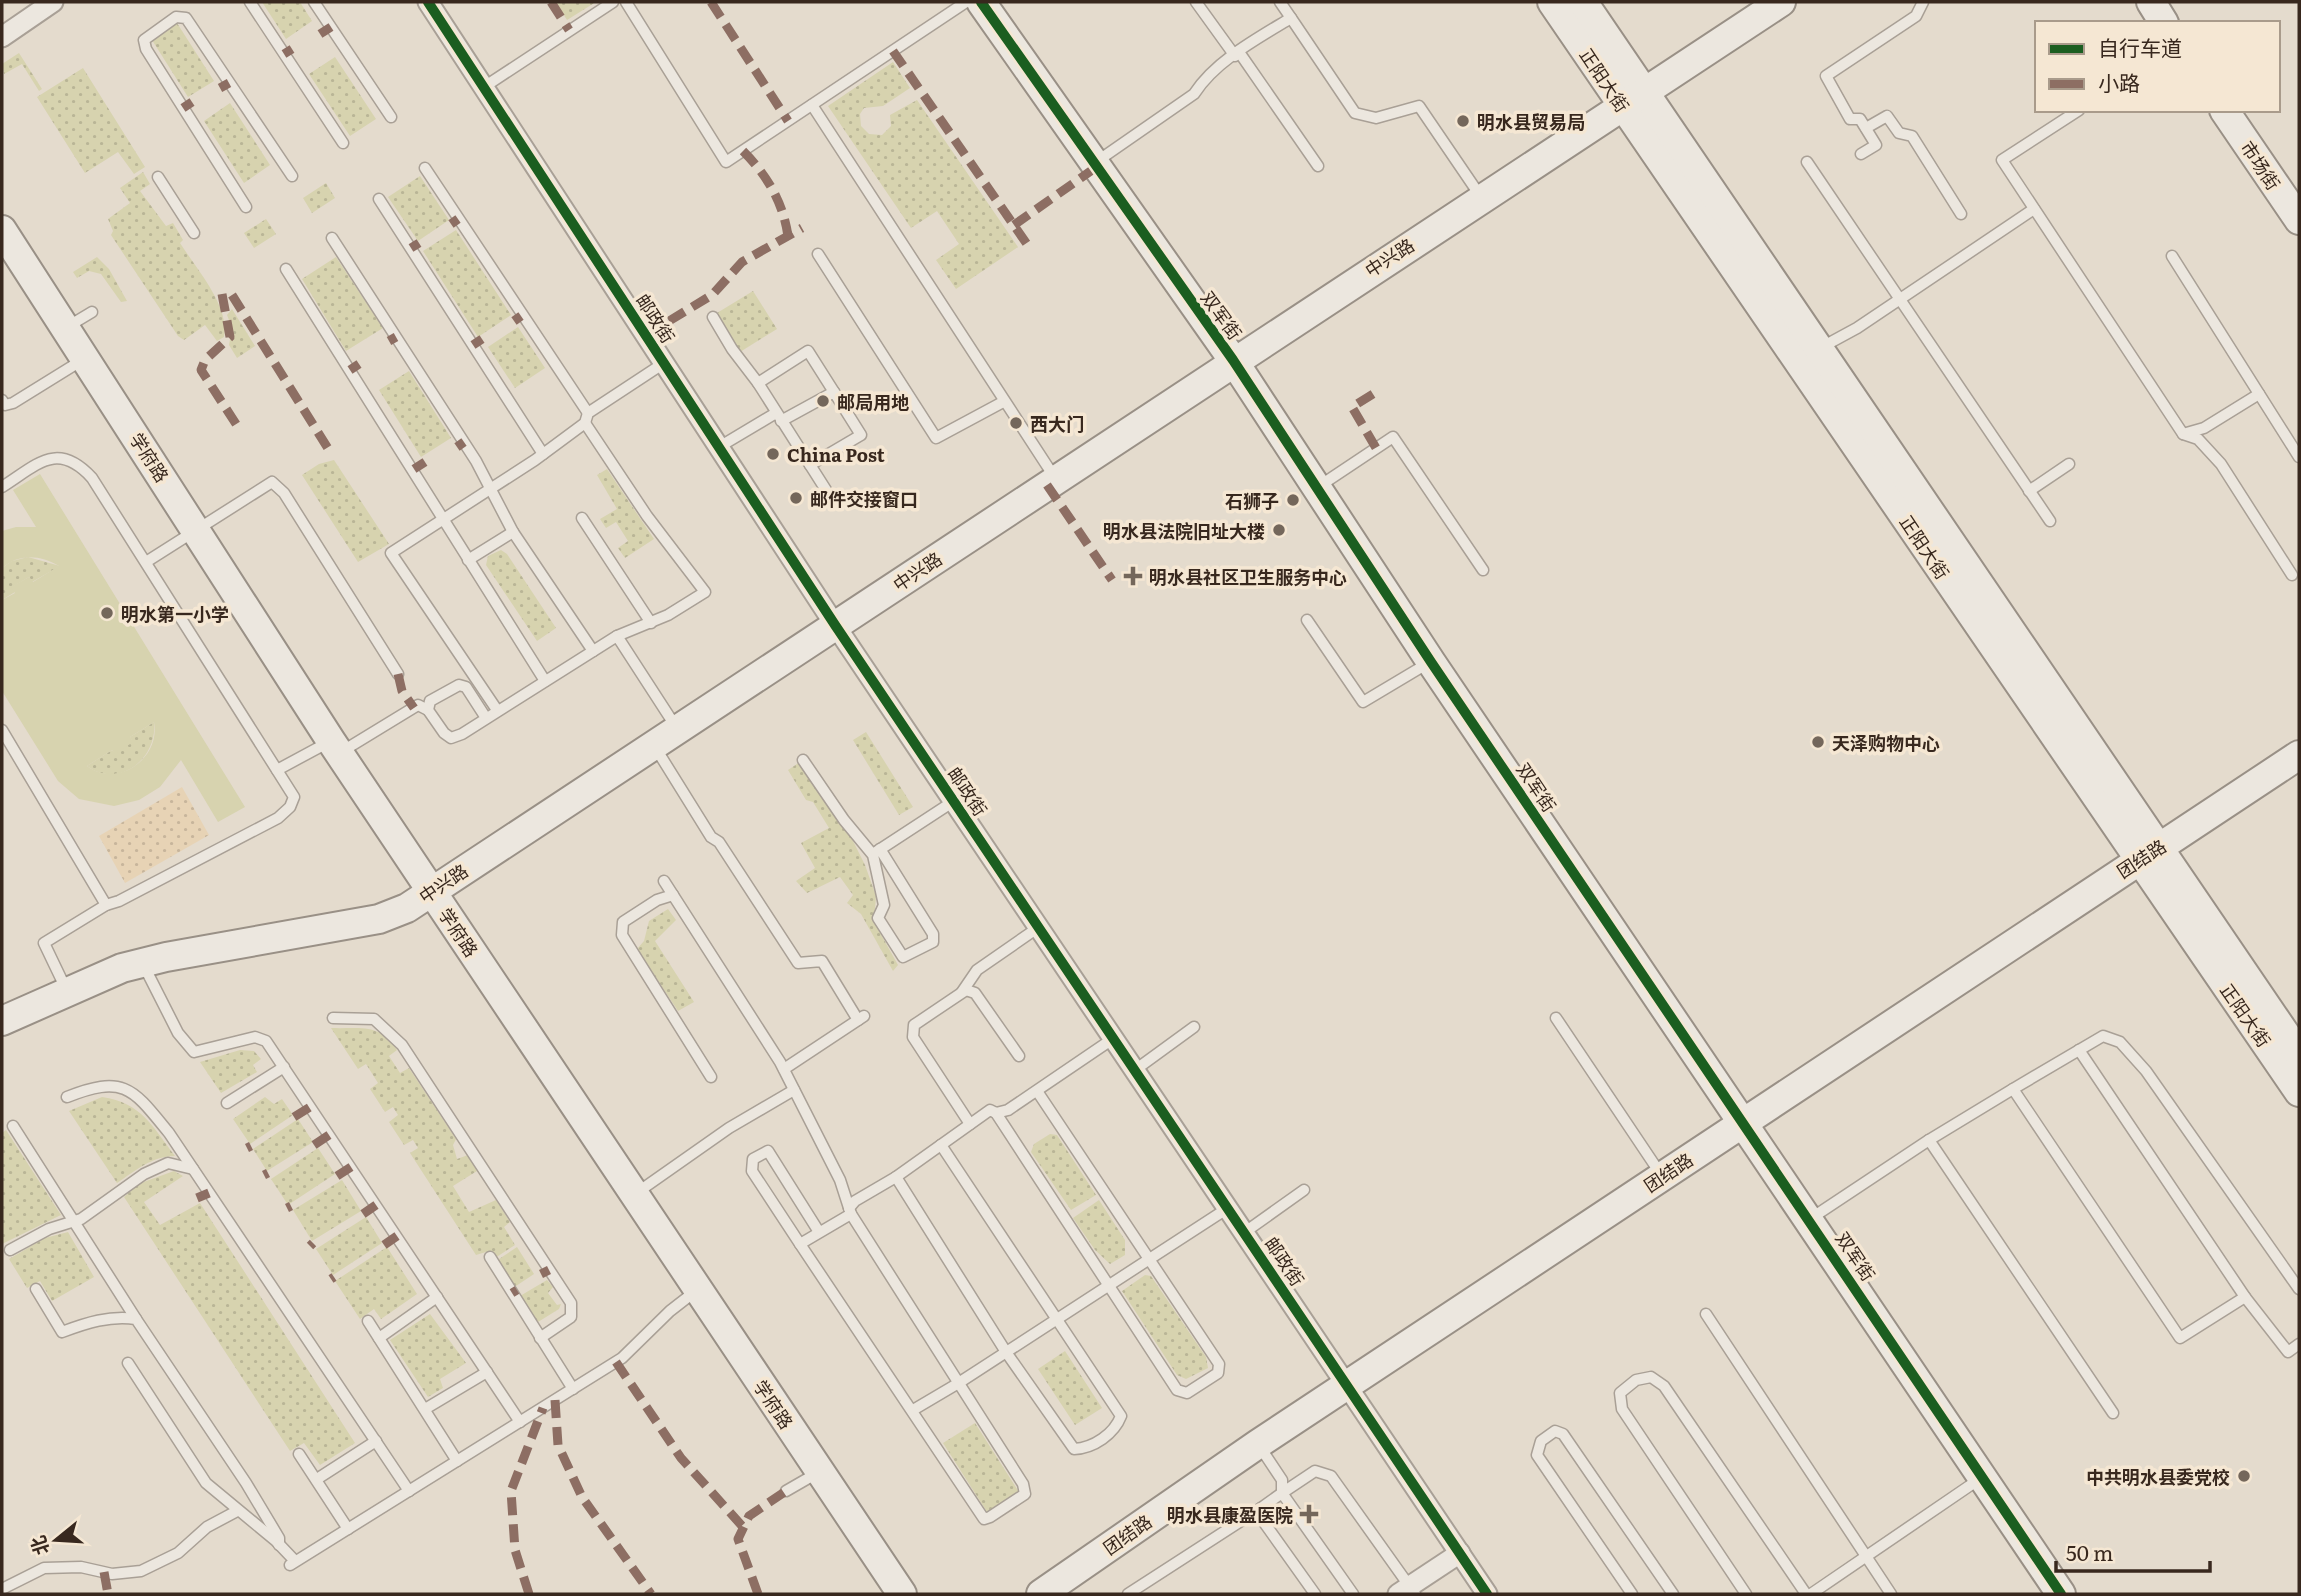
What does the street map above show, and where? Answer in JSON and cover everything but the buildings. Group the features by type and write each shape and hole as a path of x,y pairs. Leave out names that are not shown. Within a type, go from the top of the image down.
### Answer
{"street":[{"path":"2,37 53,2"},
{"name":"邮政街","path":"428,2 482,91 835,625 1487,1594"},
{"name":"双军街","path":"981,2 1233,360 1431,662 2061,1594"},
{"name":"正阳大街","path":"1552,2 1632,97 1818,349 2148,853 2299,1092"},
{"name":"正阳大街","path":"1583,2 1632,97 2148,853 2299,1054"},
{"name":"中兴路","path":"2,1021 122,968 387,917 407,908 1233,360 1781,2"},
{"path":"2151,2 2163,21"},
{"name":"市场街","path":"2225,112 2299,220"},
{"name":"学府路","path":"2,230 335,747 902,1594"},
{"name":"团结路","path":"1041,1594 1258,1444 2299,755"},
{"path":"1408,1592 1460,1553"}],"lane":[{"path":"250,2 343,143"},
{"path":"314,2 391,117"},
{"path":"482,91 613,2"},
{"path":"626,2 726,162 966,2"},
{"path":"1196,2 1318,166"},
{"path":"1280,2 1355,113 1376,118 1419,106 1481,197"},
{"path":"1861,154 1876,145 1860,119 1850,119 1826,76 1916,16 1923,2"},
{"path":"246,207 146,49 144,40 176,18 186,18 292,176"},
{"path":"1093,164 1194,94 1203,79 1291,18"},
{"path":"812,105 1055,479"},
{"path":"2076,112 2002,160 2183,434 2198,439 2221,464 2292,575"},
{"path":"1866,128 1887,116 1899,133 1912,136 1961,214"},
{"path":"1807,162 2050,521"},
{"path":"277,770 335,747 418,705 428,710 444,733 451,738 617,636 651,623 705,592 647,516 587,418 425,168"},
{"path":"158,177 194,233"},
{"path":"379,199 543,454"},
{"path":"1818,349 1900,300 2034,209"},
{"path":"332,238 476,461 513,532 593,651"},
{"path":"818,254 936,438 1003,402"},
{"path":"2172,256 2299,457"},
{"path":"286,269 418,475 420,485 545,681"},
{"path":"66,327 92,312"},
{"path":"713,317 826,491"},
{"path":"758,383 808,351 861,435 810,465"},
{"path":"3,406 86,358"},
{"path":"497,710 391,552 543,454 587,418 664,363"},
{"path":"719,447 834,392"},
{"path":"2183,434 2204,428 2259,394"},
{"path":"1317,487 1393,437 1483,570"},
{"path":"2,487 49,457 64,457 78,463 92,478 294,797 290,807 278,818 119,901 106,905 44,943 68,991"},
{"path":"2029,491 2070,464"},
{"path":"146,562 272,482 284,493 398,674"},
{"path":"582,518 651,623"},
{"path":"468,560 513,532"},
{"path":"1307,620 1363,702 1431,662"},
{"path":"617,636 677,729"},
{"path":"428,710 430,701 459,685 466,687 486,718"},
{"path":"2,730 106,905"},
{"path":"653,744 711,837 719,842 798,962 822,961 861,1018 783,1069"},
{"path":"803,760 844,820 876,852 933,934 933,942 903,957 878,918 884,905 876,852"},
{"path":"876,852 954,801"},
{"path":"664,881 783,1069 840,1180 850,1211 957,1384 1023,1484 1025,1494 984,1519 752,1171 753,1159 768,1151 819,1232"},
{"path":"673,895 657,900 623,922 622,935 711,1077"},
{"path":"962,992 977,970 1039,927"},
{"path":"142,963 178,1033 194,1052 255,1037 266,1041 520,1422"},
{"path":"970,1124 913,1037 914,1025 966,990 975,993 1018,1056"},
{"path":"333,1018 374,1019 402,1045 571,1303 571,1317 540,1338"},
{"path":"1556,1018 1662,1176"},
{"path":"1135,1070 1194,1027"},
{"path":"1810,1220 1929,1140 2103,1036 2120,1042 2146,1071 2299,1289"},
{"path":"996,1113 1008,1110 1037,1091 1049,1079 1114,1038"},
{"path":"2079,1050 2245,1297 2288,1352 2299,1344"},
{"path":"227,1103 284,1067"},
{"path":"67,1097 91,1088 118,1084 141,1099 193,1168 409,1491"},
{"path":"2013,1089 2180,1338 2245,1297"},
{"path":"635,1194 729,1128 794,1090"},
{"path":"800,1244 850,1211 855,1201 896,1177 990,1110 996,1113 1177,1390 1187,1393 1218,1373 1219,1364 1147,1260 1037,1091"},
{"path":"13,1126 135,1319 246,1483 279,1538 279,1545"},
{"path":"1929,1140 2113,1413"},
{"path":"896,1177 1006,1352 1074,1449 1086,1448 1116,1429 1121,1416 941,1145"},
{"path":"10,1250 49,1229 73,1222 93,1211 144,1174 168,1163 193,1168"},
{"path":"1245,1232 1304,1190"},
{"path":"913,1410 1228,1208"},
{"path":"490,1257 573,1389"},
{"path":"36,1290 62,1332 97,1321 121,1317 135,1319"},
{"path":"128,1363 206,1483 279,1545 292,1563 622,1358 670,1311 698,1290"},
{"path":"379,1338 437,1297"},
{"path":"1706,1314 1891,1594"},
{"path":"368,1321 457,1461"},
{"path":"425,1409 487,1372"},
{"path":"1745,1594 1622,1409 1620,1393 1636,1380 1651,1377 1664,1386 1808,1594 1983,1477"},
{"path":"1632,1594 1537,1455 1541,1441 1555,1431 1563,1434 1673,1594"},
{"path":"317,1479 376,1441"},
{"path":"1258,1444 1282,1480 1282,1493 1289,1499 1353,1594"},
{"path":"299,1454 348,1529"},
{"path":"786,1491 820,1471"},
{"path":"1128,1594 1315,1471 1331,1476 1408,1592"},
{"path":"1261,1508 1263,1521 1315,1594"},
{"path":"2,1589 44,1569 81,1567 112,1574 141,1572 178,1553 207,1527 237,1511"}],"shaded area":[{"path":"262,2 300,2 312,21 286,39"},
{"path":"556,2 596,2 567,20"},
{"path":"177,23 214,81 188,97 152,40"},
{"path":"19,53 42,89 39,91 22,64 4,74 2,64"},
{"path":"335,57 376,119 350,136 309,74"},
{"path":"893,62 910,88 883,106 864,108 860,114 861,126 869,134 882,135 891,126 890,115 917,100 1018,247 956,289 936,260 959,244 937,211 911,228 828,106"},
{"path":"83,68 145,167 134,174 118,152 85,173 37,97"},
{"path":"230,103 270,165 244,183 204,121"},
{"path":"143,172 150,184 140,191 166,226 173,223 183,240 180,243 217,301 225,325 224,337 217,341 205,325 184,340 178,336 111,235 113,231 108,219 130,203 120,188"},
{"path":"420,176 449,220 418,241 388,197"},
{"path":"326,183 335,198 312,213 303,198"},
{"path":"266,219 276,234 254,248 244,233"},
{"path":"456,230 511,315 478,337 423,251"},
{"path":"97,257 109,269 127,301 121,302 101,274 89,271 77,278 73,272"},
{"path":"336,257 383,328 346,351 302,279"},
{"path":"753,291 777,329 740,352 717,313"},
{"path":"232,309 255,346 237,358 229,345 232,328 227,315"},
{"path":"518,327 545,368 515,388 488,347"},
{"path":"409,371 451,438 421,457 379,390"},
{"path":"334,460 389,544 358,562 302,475 319,464"},
{"path":"607,469 654,539 625,558 618,548 628,541 616,522 606,528 600,519 617,509 597,475"},
{"path":"40,474 245,807 218,822 181,760 160,787 139,800 114,806 79,799 58,781 2,691 2,600 15,593 11,587 29,577 33,582 59,566 30,557 16,560 2,568 2,531 16,527 36,527 13,490","holes":["154,722 154,735 144,758 124,772 99,772 87,766 112,750 115,754 133,742 130,737"]},
{"path":"501,550 507,554 556,628 537,641 486,565 488,556"},
{"path":"28,557 60,566 32,582 29,577 12,587 15,592 2,600 2,568 12,561"},
{"path":"154,722 150,747 134,766 112,774 87,766 112,750 115,753 132,741 130,737"},
{"path":"866,732 913,807 899,815 853,740"},
{"path":"800,762 852,839 865,865 876,896 874,922 898,965 893,971 861,914 847,903 853,895 840,877 807,893 796,881 815,868 801,843 829,828 813,802 806,800 788,770"},
{"path":"668,909 676,920 655,941 694,1002 678,1011 637,949 644,941 649,921"},
{"path":"331,1028 369,1029 391,1041 397,1050 389,1056 400,1073 409,1068 456,1139 453,1145 457,1159 468,1155 477,1171 453,1186 469,1212 496,1200 510,1222 504,1227 515,1245 495,1258 486,1252 476,1255 410,1153 418,1148 413,1140 404,1145 389,1122 398,1115 393,1107 385,1112 370,1089 378,1083 366,1064 358,1069"},
{"path":"240,1050 254,1051 261,1059 253,1065 257,1072 221,1093 200,1062"},
{"path":"102,1097 137,1110 175,1156 151,1161 117,1183 69,1111"},
{"path":"265,1097 274,1104 282,1099 293,1115 250,1144 233,1119"},
{"path":"298,1119 313,1142 267,1171 253,1149"},
{"path":"6,1130 61,1215 2,1244 2,1133"},
{"path":"1050,1134 1057,1135 1096,1195 1071,1210 1031,1152 1034,1144"},
{"path":"318,1148 335,1174 288,1205 271,1179"},
{"path":"174,1171 183,1176 144,1202 160,1225 200,1203 355,1443 320,1465 304,1443 290,1451 124,1197 138,1184"},
{"path":"342,1180 361,1211 312,1241 293,1210"},
{"path":"1099,1200 1125,1240 1125,1255 1110,1264 1095,1250 1073,1218"},
{"path":"366,1217 382,1243 333,1275 316,1249"},
{"path":"68,1232 94,1277 52,1301 40,1281 27,1288 9,1259 45,1238"},
{"path":"387,1247 417,1294 381,1319 374,1309 360,1319 335,1281"},
{"path":"517,1247 534,1274 513,1288 496,1261"},
{"path":"1145,1275 1151,1276 1206,1357 1208,1368 1186,1379 1177,1375 1122,1291"},
{"path":"547,1280 553,1287 548,1293 557,1305 561,1304 559,1309 538,1322 520,1296"},
{"path":"430,1314 466,1363 440,1379 443,1388 428,1397 390,1340"},
{"path":"1065,1351 1102,1408 1075,1425 1038,1369"},
{"path":"975,1423 1019,1492 987,1512 943,1443"}],"sand":[{"path":"182,787 209,835 125,883 99,836"}],"marked path":[{"path":"551,2 569,30"},
{"path":"711,2 788,121"},
{"path":"320,34 331,27"},
{"path":"284,54 292,49"},
{"path":"893,51 1029,247"},
{"path":"220,88 229,83"},
{"path":"183,108 192,102"},
{"path":"743,151 773,190 788,236"},
{"path":"1014,225 1095,168"},
{"path":"451,224 458,219"},
{"path":"646,335 712,295 742,262 802,228"},
{"path":"411,248 419,243"},
{"path":"222,294 230,337 205,360 201,370 238,427"},
{"path":"232,295 329,450"},
{"path":"514,321 521,316"},
{"path":"389,341 396,337"},
{"path":"473,345 482,339"},
{"path":"350,370 359,364"},
{"path":"1373,394 1352,407 1376,448"},
{"path":"457,447 464,442"},
{"path":"414,469 425,462"},
{"path":"1047,485 1112,580"},
{"path":"398,674 402,691 414,708"},
{"path":"294,1117 310,1107"},
{"path":"314,1145 329,1135"},
{"path":"247,1148 251,1146"},
{"path":"337,1176 351,1167"},
{"path":"264,1175 268,1173"},
{"path":"197,1198 209,1193"},
{"path":"363,1214 376,1205"},
{"path":"287,1208 291,1206"},
{"path":"384,1245 397,1236"},
{"path":"310,1246 313,1243"},
{"path":"541,1274 549,1270"},
{"path":"512,1293 517,1290"},
{"path":"616,1362 681,1458 743,1527"},
{"path":"555,1400 558,1445 582,1497 651,1594"},
{"path":"529,1594 515,1550 511,1491 543,1408"},
{"path":"758,1594 738,1539 749,1516 786,1491"},
{"path":"104,1572 108,1594"}],"cycle path":[{"path":"428,2 835,625 1487,1594"},
{"path":"981,2 1233,360 1431,662 2061,1594"}],"place":[{"name":"明水县贸易局","path":"1463,121"},
{"name":"邮局用地","path":"823,401"},
{"name":"西大门","path":"1016,423"},
{"name":"China Post","path":"773,454"},
{"name":"邮件交接窗口","path":"796,498"},
{"name":"石狮子","path":"1293,500"},
{"name":"明水县法院旧址大楼","path":"1279,530"},
{"name":"明水县社区卫生服务中心","path":"1133,576"},
{"name":"明水第一小学","path":"107,613"},
{"name":"天泽购物中心","path":"1818,742"},
{"name":"中共明水县委党校","path":"2244,1476"},
{"name":"明水县康盈医院","path":"1309,1514"}]}
